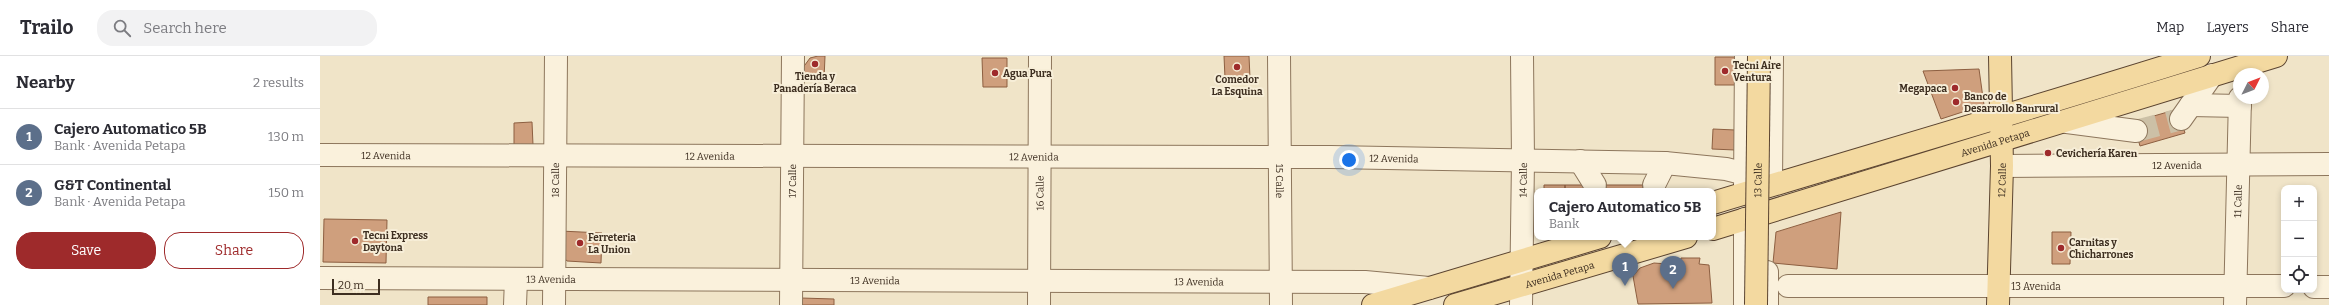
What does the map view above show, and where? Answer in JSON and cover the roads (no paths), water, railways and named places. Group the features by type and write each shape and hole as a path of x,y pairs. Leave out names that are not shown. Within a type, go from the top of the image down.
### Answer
{"main road":[{"name":"13 Calle","path":"1756,305 1759,56"},
{"name":"12 Calle","path":"1998,295 2002,166 2000,56"},
{"path":"1716,201 1746,184 1771,184 2002,118 2199,56"},
{"name":"Avenida Petapa","path":"1716,228 2067,122 2240,66 2276,56"},
{"path":"1373,305 1522,260 1571,242 1583,240"},
{"name":"Avenida Petapa","path":"1455,305 1521,296 1678,240"}],"street":[{"name":"18 Calle","path":"554,305 556,56"},
{"name":"17 Calle","path":"792,305 793,56"},
{"name":"16 Calle","path":"1039,305 1040,56"},
{"name":"15 Calle","path":"1279,56 1281,305"},
{"name":"14 Calle","path":"1521,296 1523,160 1522,56"},
{"name":"13 Calle","path":"1746,56 1746,184"},
{"name":"13 Calle","path":"1771,184 1772,56"},
{"path":"2212,75 2186,112 2233,103"},
{"name":"11 Calle","path":"2236,296 2240,164 2240,104"},
{"path":"2067,122 2136,131"},
{"name":"12 Avenida","path":"320,154 1280,156 1463,161 1580,161 1665,163 1726,169 1746,184"},
{"path":"1580,161 1595,185"},
{"path":"1654,185 1665,163"},
{"name":"12 Avenida","path":"2002,166 2329,164"},
{"path":"1766,212 1767,305"},
{"path":"1745,219 1745,305"},
{"name":"13 Avenida","path":"320,278 1281,281 1365,282 1430,288"},
{"path":"516,279 516,305"},
{"name":"13 Avenida","path":"1788,286 1998,295 2236,296 2281,287"},
{"path":"2317,286 2329,287"}],"tunnel":[{"path":"2136,131 2181,119"}],"place":[{"name":"Tienda y Panadería Beraca","path":"815,64"},
{"name":"Comedor La Esquina","path":"1237,67"},
{"name":"Tecni Aire Ventura","path":"1725,71"},
{"name":"Agua Pura","path":"995,73"},
{"name":"Megapaca","path":"1955,88"},
{"name":"Banco de Desarrollo Banrural","path":"1956,102"},
{"name":"Cevichería Karen","path":"2048,153"},
{"name":"Tecni Express Daytona","path":"355,241"},
{"name":"Ferreteria La Union","path":"580,243"},
{"name":"Carnitas y Chicharrones","path":"2061,248"},
{"name":"Cajero Automatico 5B","path":"1625,286"},
{"name":"G&T Continental","path":"1673,289"}]}
